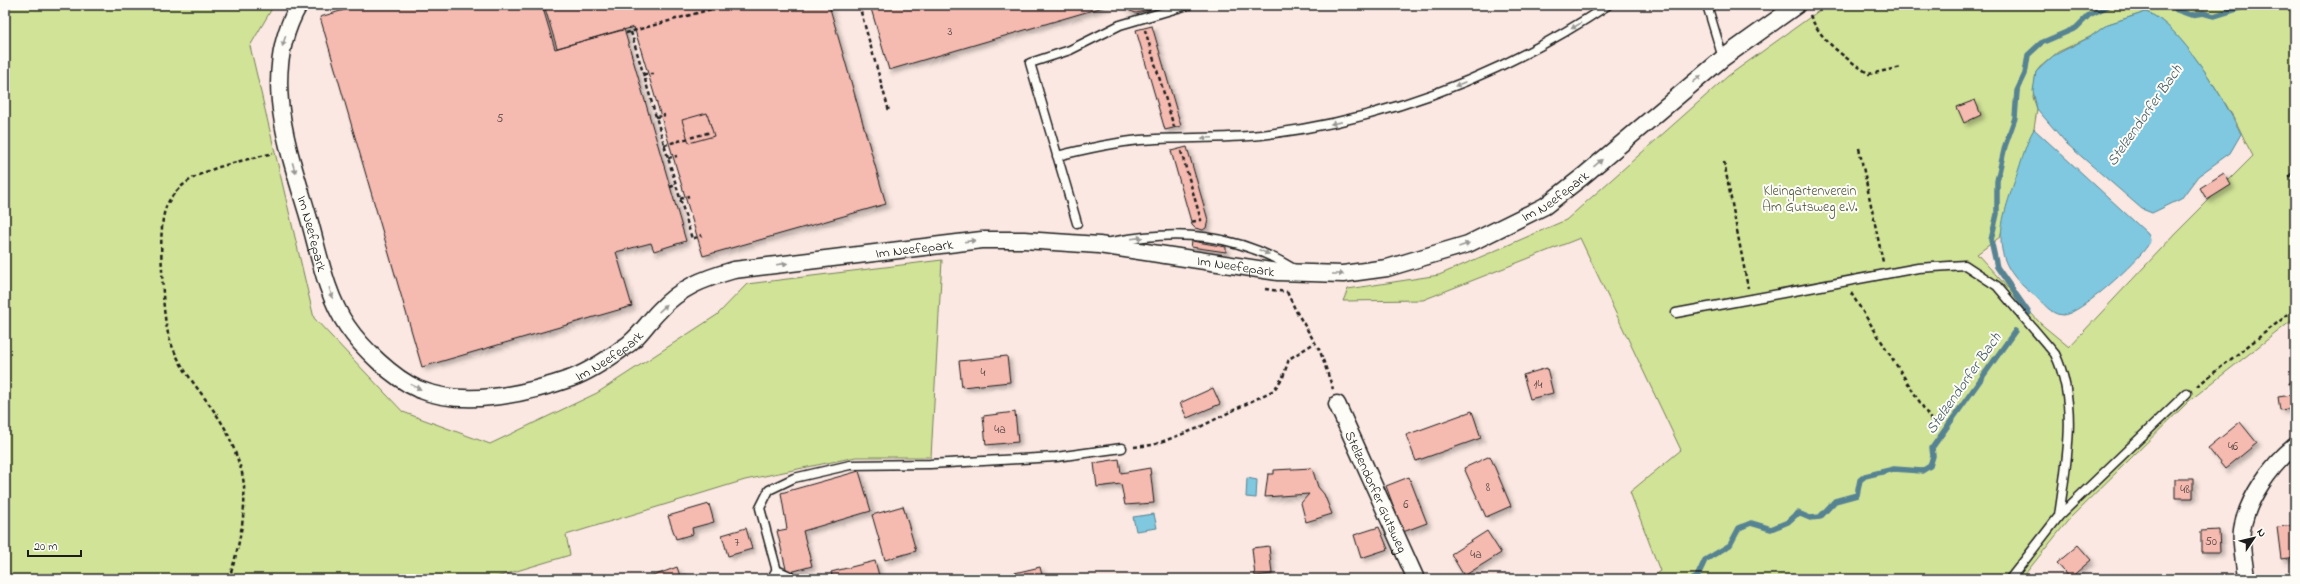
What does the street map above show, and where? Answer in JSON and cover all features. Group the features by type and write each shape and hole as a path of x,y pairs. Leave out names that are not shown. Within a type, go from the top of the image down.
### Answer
{"street":[{"name":"Im Neefepark","path":"299,5 290,21 281,49 278,77 281,114 288,148 332,299 347,326 370,352 391,371 417,388 447,397 483,397 523,392 574,377 626,347 660,310 685,288 708,278 734,270 982,240 1024,240 1099,245 1278,272 1343,274 1387,268 1468,244 1545,206 1582,177 1723,58 1803,8"},
{"name":"Stelzendorfer Gutsweg","path":"1337,404 1416,579"},
{"path":"2246,579 2242,530 2253,499 2271,470 2295,446"}],"lane":[{"path":"1077,223 1030,63 1070,50 1120,25 1188,5"},
{"path":"1057,156 1099,146 1140,140 1259,135 1301,130 1385,111 1425,99 1503,66 1542,47 1608,5"},
{"path":"1707,5 1723,58"},
{"path":"1099,245 1135,237 1178,234 1196,235 1248,246 1274,257 1299,273"},
{"path":"1676,313 1918,268 1965,265 1997,286 2056,354 2061,367 2070,410 2059,516"},
{"path":"2010,579 2059,516 2187,393"},
{"path":"783,577 760,508 769,490 794,478 850,465 930,464 1056,457 1122,448"}],"path":[{"path":"626,33 726,5"},
{"path":"859,5 889,111"},
{"path":"1803,8 1815,28 1838,52 1869,74 1902,67"},
{"path":"1141,19 1201,220 1180,225 1178,234"},
{"path":"631,32 692,239 702,235"},
{"path":"643,74 654,74"},
{"path":"656,117 665,115"},
{"path":"664,145 711,132"},
{"path":"229,579 236,558 244,505 241,470 227,432 189,376 170,339 161,255 162,231 166,208 182,186 208,171 288,148"},
{"path":"1859,148 1886,274"},
{"path":"668,158 677,156"},
{"path":"1724,162 1751,300"},
{"path":"2295,168 2290,176 2295,187"},
{"path":"670,187 676,185"},
{"path":"680,199 689,196"},
{"path":"1278,272 1296,311 1316,342 1324,360 1337,404"},
{"path":"1844,282 1932,423"},
{"path":"1264,289 1287,292"},
{"path":"2187,393 2295,308"},
{"path":"1122,448 1153,445 1196,429 1274,390 1283,377 1289,359 1316,342"}],"green space":[{"path":"5,5 274,5 250,46 314,318 403,412 490,444 597,393 717,315 747,284 942,260 931,457 856,457 745,480 566,535 570,555 490,579 5,579"},
{"name":"Kleingartenverein Am Gutsweg e.V.","path":"1827,5 2295,5 2295,318 2189,401 2070,518 2021,579 1649,579 1660,571 1630,492 1681,450 1580,238 1423,300 1343,301 1348,289 1439,275 1566,220 1728,76","holes":["2146,12 2157,18 2168,27 2192,53 2232,114 2253,156 2176,233 2069,347 2041,324 1977,254 2000,237 2034,129 2037,109 2033,97 2036,72 2058,52 2090,37 2108,24"]}],"water":[{"path":"2146,12 2159,19 2173,31 2187,47 2213,84 2241,134 2230,153 2198,176 2181,199 2152,213 2142,209 2067,144 2037,109 2033,91 2036,72 2053,56 2090,37 2108,24"},
{"path":"2034,129 2148,234 2150,238 2149,244 2142,252 2108,286 2081,307 2070,313 2062,315 2054,313 2020,283 2009,269 2003,256 2001,242 2005,212 2026,147"},
{"path":"1247,478 1257,480 1256,498 1246,497"},
{"path":"1154,514 1157,528 1136,531 1133,517"}],"building":[{"path":"361,5 542,5 555,49 624,29 686,241 654,251 651,243 616,252 632,306 422,367 320,17"},
{"path":"544,5 829,5 886,204 703,256 634,27 557,48"},
{"path":"870,5 1110,5 889,70"},
{"path":"1123,5 1153,5 1149,10 1136,13 1130,11"},
{"path":"1152,26 1181,126 1165,130 1136,30"},
{"path":"1975,100 1981,115 1964,123 1957,107"},
{"path":"707,113 714,136 689,143 682,120"},
{"path":"1187,147 1208,220 1206,228 1203,230 1195,228 1192,225 1171,151"},
{"path":"2224,173 2231,185 2207,200 2200,188"},
{"path":"1192,241 1226,247 1226,252 1191,247"},
{"path":"1007,356 1010,382 962,387 959,361"},
{"path":"1547,368 1553,393 1530,399 1523,375"},
{"path":"2289,383 2295,383 2295,408 2280,410 2278,397 2291,395"},
{"path":"1213,388 1220,404 1187,418 1180,403"},
{"path":"1472,411 1481,438 1416,461 1406,435"},
{"path":"1015,412 1018,442 986,445 983,416"},
{"path":"2240,422 2257,443 2225,469 2208,448"},
{"path":"1490,456 1511,506 1486,517 1464,468"},
{"path":"1119,459 1121,473 1150,468 1154,503 1125,505 1121,484 1097,487 1094,463"},
{"path":"1312,468 1318,487 1324,494 1332,514 1306,522 1301,503 1309,494 1265,497 1268,474 1274,474 1274,470"},
{"path":"859,471 871,511 803,531 812,566 787,573 777,531 787,529 781,493"},
{"path":"1409,477 1427,523 1403,532 1386,486"},
{"path":"2175,479 2193,479 2193,498 2175,498"},
{"path":"709,504 714,522 692,528 693,534 676,539 668,516"},
{"path":"903,506 916,551 885,560 872,515"},
{"path":"2295,525 2295,557 2281,559 2277,527"},
{"path":"1379,527 1388,549 1361,558 1354,535"},
{"path":"746,528 752,549 728,556 722,535"},
{"path":"2219,530 2220,552 2201,552 2201,531"},
{"path":"1487,531 1501,553 1464,576 1451,554"},
{"path":"2078,545 2091,560 2070,578 2057,563"},
{"path":"1269,546 1272,574 1255,576 1252,548"},
{"path":"875,561 880,579 833,579 831,572"},
{"path":"677,567 680,576 687,574 689,579 645,579"},
{"path":"1040,567 1043,579 1007,579 1006,575"}],"waterway":[{"name":"Stelzendorfer Bach","path":"2029,313 1997,267 1991,240 1997,214 1997,181 2005,146 2015,118 2017,91 2025,74 2028,55 2041,43 2076,28 2089,15 2110,5"},
{"name":"Stelzendorfer Bach","path":"2172,5 2177,10 2191,15 2203,13 2214,16 2250,5"},
{"name":"Stelzendorfer Bach","path":"1693,579 1697,577 1705,560 1730,545 1739,528 1751,523 1771,529 1788,522 1798,513 1810,518 1820,517 1835,501 1857,495 1860,480 1865,476 1894,469 1922,471 1930,466 1933,456 1932,448 2015,331"}]}
